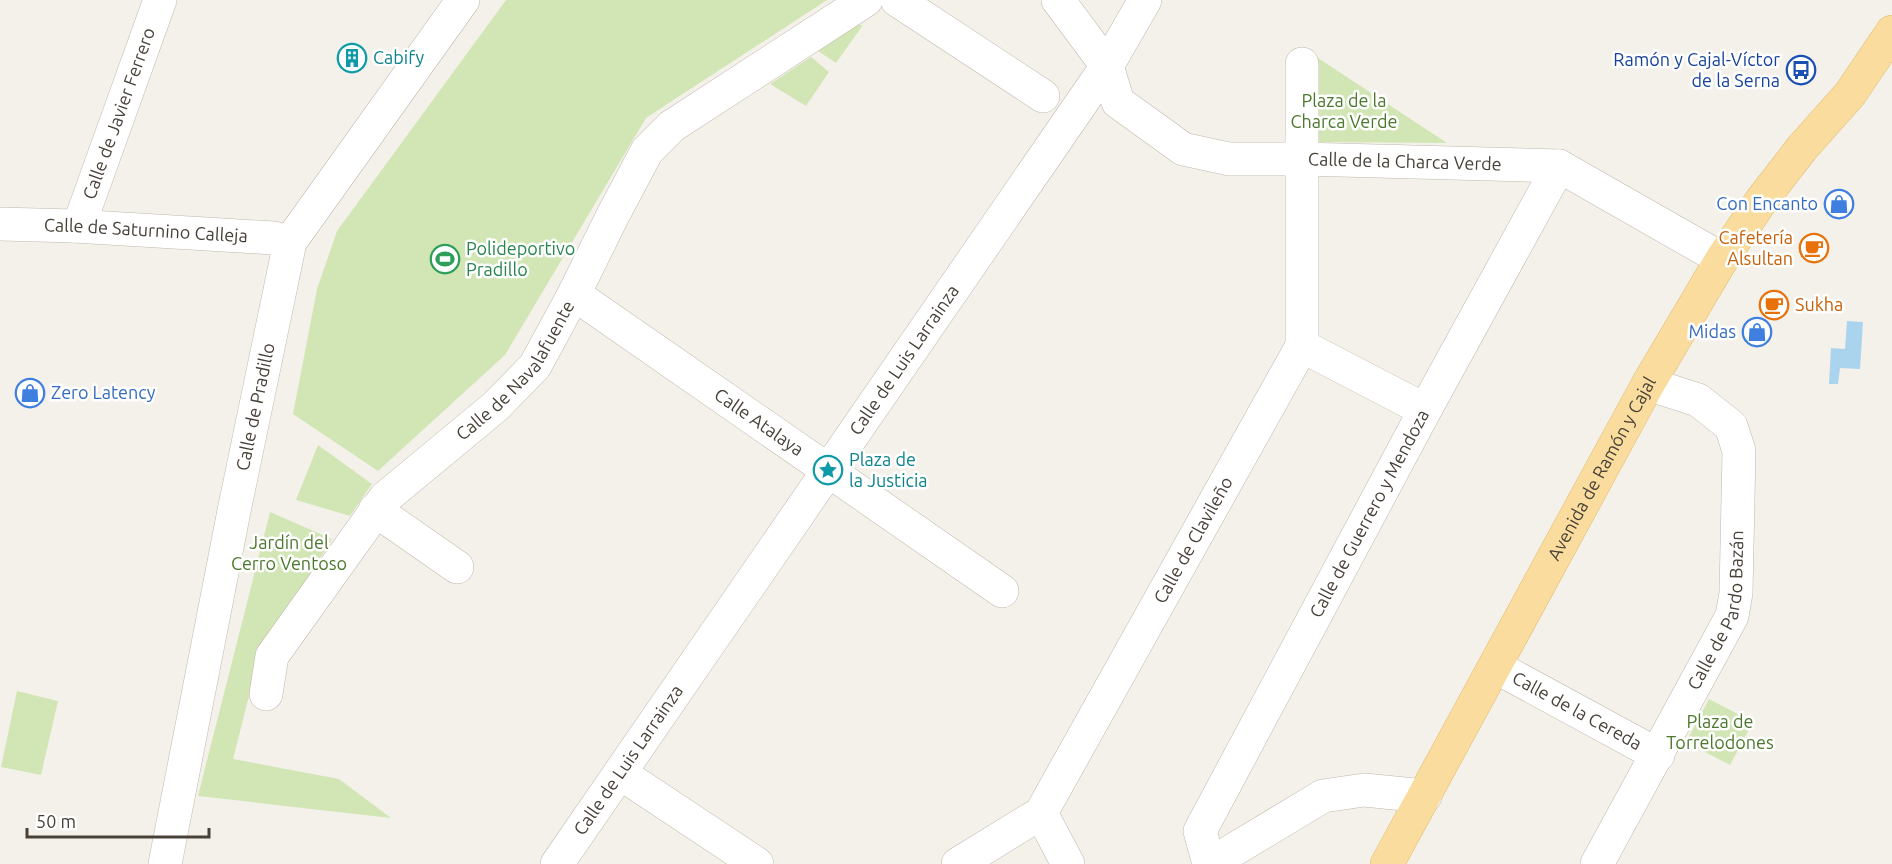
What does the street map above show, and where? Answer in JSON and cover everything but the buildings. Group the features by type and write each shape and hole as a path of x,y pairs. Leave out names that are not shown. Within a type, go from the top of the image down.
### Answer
{"main road":[{"name":"Avenida de Ramón y Cajal","path":"1387,864 1648,384 1722,259 1761,201 1802,148 1850,94 1892,32"},
{"name":"Avenida de Ramón y Cajal","path":"1850,94 1892,71"}],"street":[{"name":"Calle de Javier Ferrero","path":"74,226 82,217 160,0"},
{"name":"Calle de Pradillo","path":"165,864 290,242 463,0"},
{"name":"Calle de Navalafuente","path":"266,694 272,656 375,510 398,486 496,406 535,366 642,161 659,137 672,126 866,0"},
{"path":"897,0 1043,96"},
{"name":"Calle de la Charca Verde","path":"1058,0 1107,66 1118,102 1183,150 1229,159 1559,166 1722,259"},
{"name":"Calle de Luis Larrainza","path":"563,856 1107,66 1145,0"},
{"path":"1302,64 1302,159"},
{"name":"Calle de Clavileño","path":"958,864 1041,813 1302,346 1302,159"},
{"name":"Calle de Guerrero y Mendoza","path":"1209,864 1200,831 1425,410 1559,166"},
{"name":"Calle de Saturnino Calleja","path":"0,224 74,226 282,239 290,242"},
{"name":"Calle Atalaya","path":"574,294 1002,591"},
{"path":"1302,346 1425,410"},
{"name":"Calle de Pardo Bazán","path":"1597,864 1732,616 1736,593 1739,451 1731,426 1698,400 1648,384"},
{"path":"375,510 457,567"},
{"name":"Calle de la Cereda","path":"1496,667 1658,755"},
{"path":"620,773 757,864"},
{"path":"1209,864 1323,796 1364,790 1425,796"},
{"path":"1041,813 1068,864"}],"green space":[{"name":"Polideportivo Pradillo","path":"506,0 827,0 646,118 505,355 378,471 293,414 317,289 337,231"},
{"path":"858,25 863,25 836,63 818,51"},
{"name":"Plaza de la Charca Verde","path":"1315,56 1447,143 1313,142"},
{"path":"811,57 829,72 806,106 770,84"},
{"path":"318,445 372,484 350,516 296,500"},
{"name":"Jardín del Cerro Ventoso","path":"270,512 332,539 259,656 233,759 339,779 391,818 198,796"},
{"path":"17,691 58,701 41,775 1,767"},
{"name":"Plaza de Torrelodones","path":"1709,699 1753,722 1730,765 1686,742"}],"water":[{"path":"1847,321 1863,322 1860,369 1840,368 1838,384 1829,384 1831,348 1845,349"}],"place":[{"name":"Cabify","path":"352,58"},
{"name":"Ramón y Cajal-Víctor de la Serna","path":"1801,70"},
{"name":"Con Encanto","path":"1839,204"},
{"name":"Cafetería Alsultan","path":"1814,248"},
{"name":"Polideportivo Pradillo","path":"445,259"},
{"name":"Sukha","path":"1774,305"},
{"name":"Midas","path":"1757,332"},
{"name":"Zero Latency","path":"30,393"},
{"name":"Plaza de la Justicia","path":"828,470"}]}
